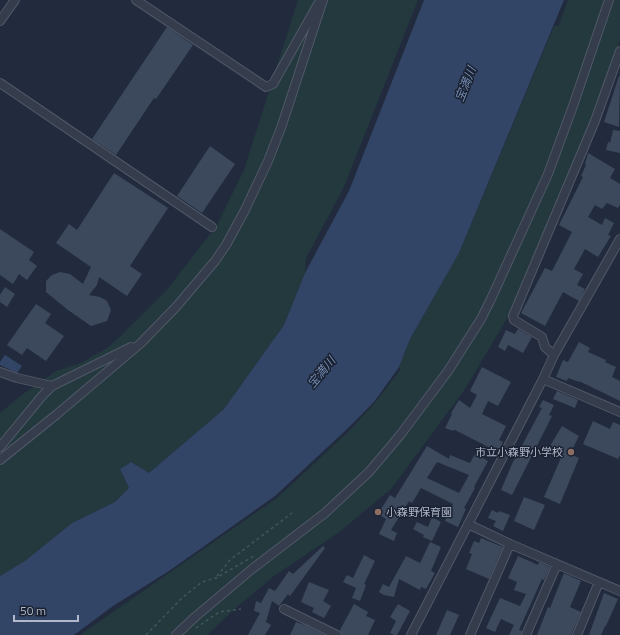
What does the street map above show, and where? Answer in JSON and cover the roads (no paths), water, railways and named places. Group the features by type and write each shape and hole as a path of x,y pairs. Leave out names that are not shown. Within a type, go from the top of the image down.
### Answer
{"street":[{"path":"0,21 15,0"},
{"path":"136,0 266,87 273,84 291,50 322,0"},
{"path":"0,460 141,343 176,307 215,261 226,245 245,210 268,161 281,128 322,0"},
{"path":"176,635 252,569 319,518 349,492 382,458 448,372 491,300 548,174 609,0"},
{"path":"554,355 545,347 542,336 514,320 513,316 595,121 620,51"},
{"path":"0,83 212,227"},
{"path":"411,635 554,355 620,239"},
{"path":"0,447 52,386 141,343"},
{"path":"0,372 16,378 52,386"},
{"path":"543,379 620,412"},
{"path":"468,524 510,544 620,591"},
{"path":"470,635 510,544"},
{"path":"526,635 557,564"},
{"path":"577,635 599,582"},
{"path":"284,609 337,635"}],"water":[{"name":"宝満川","path":"424,0 564,0 459,253 410,339 399,367 374,402 275,496 169,571 113,606 74,635 0,635 0,576 25,561 72,523 115,502 129,488 120,469 131,462 149,473 224,409 284,325 305,273 349,191"},
{"path":"5,355 22,366 17,373 0,365 0,362"}],"place":[{"name":"市立小森野小学校","path":"571,452"},
{"name":"小森野保育園","path":"378,512"}]}
